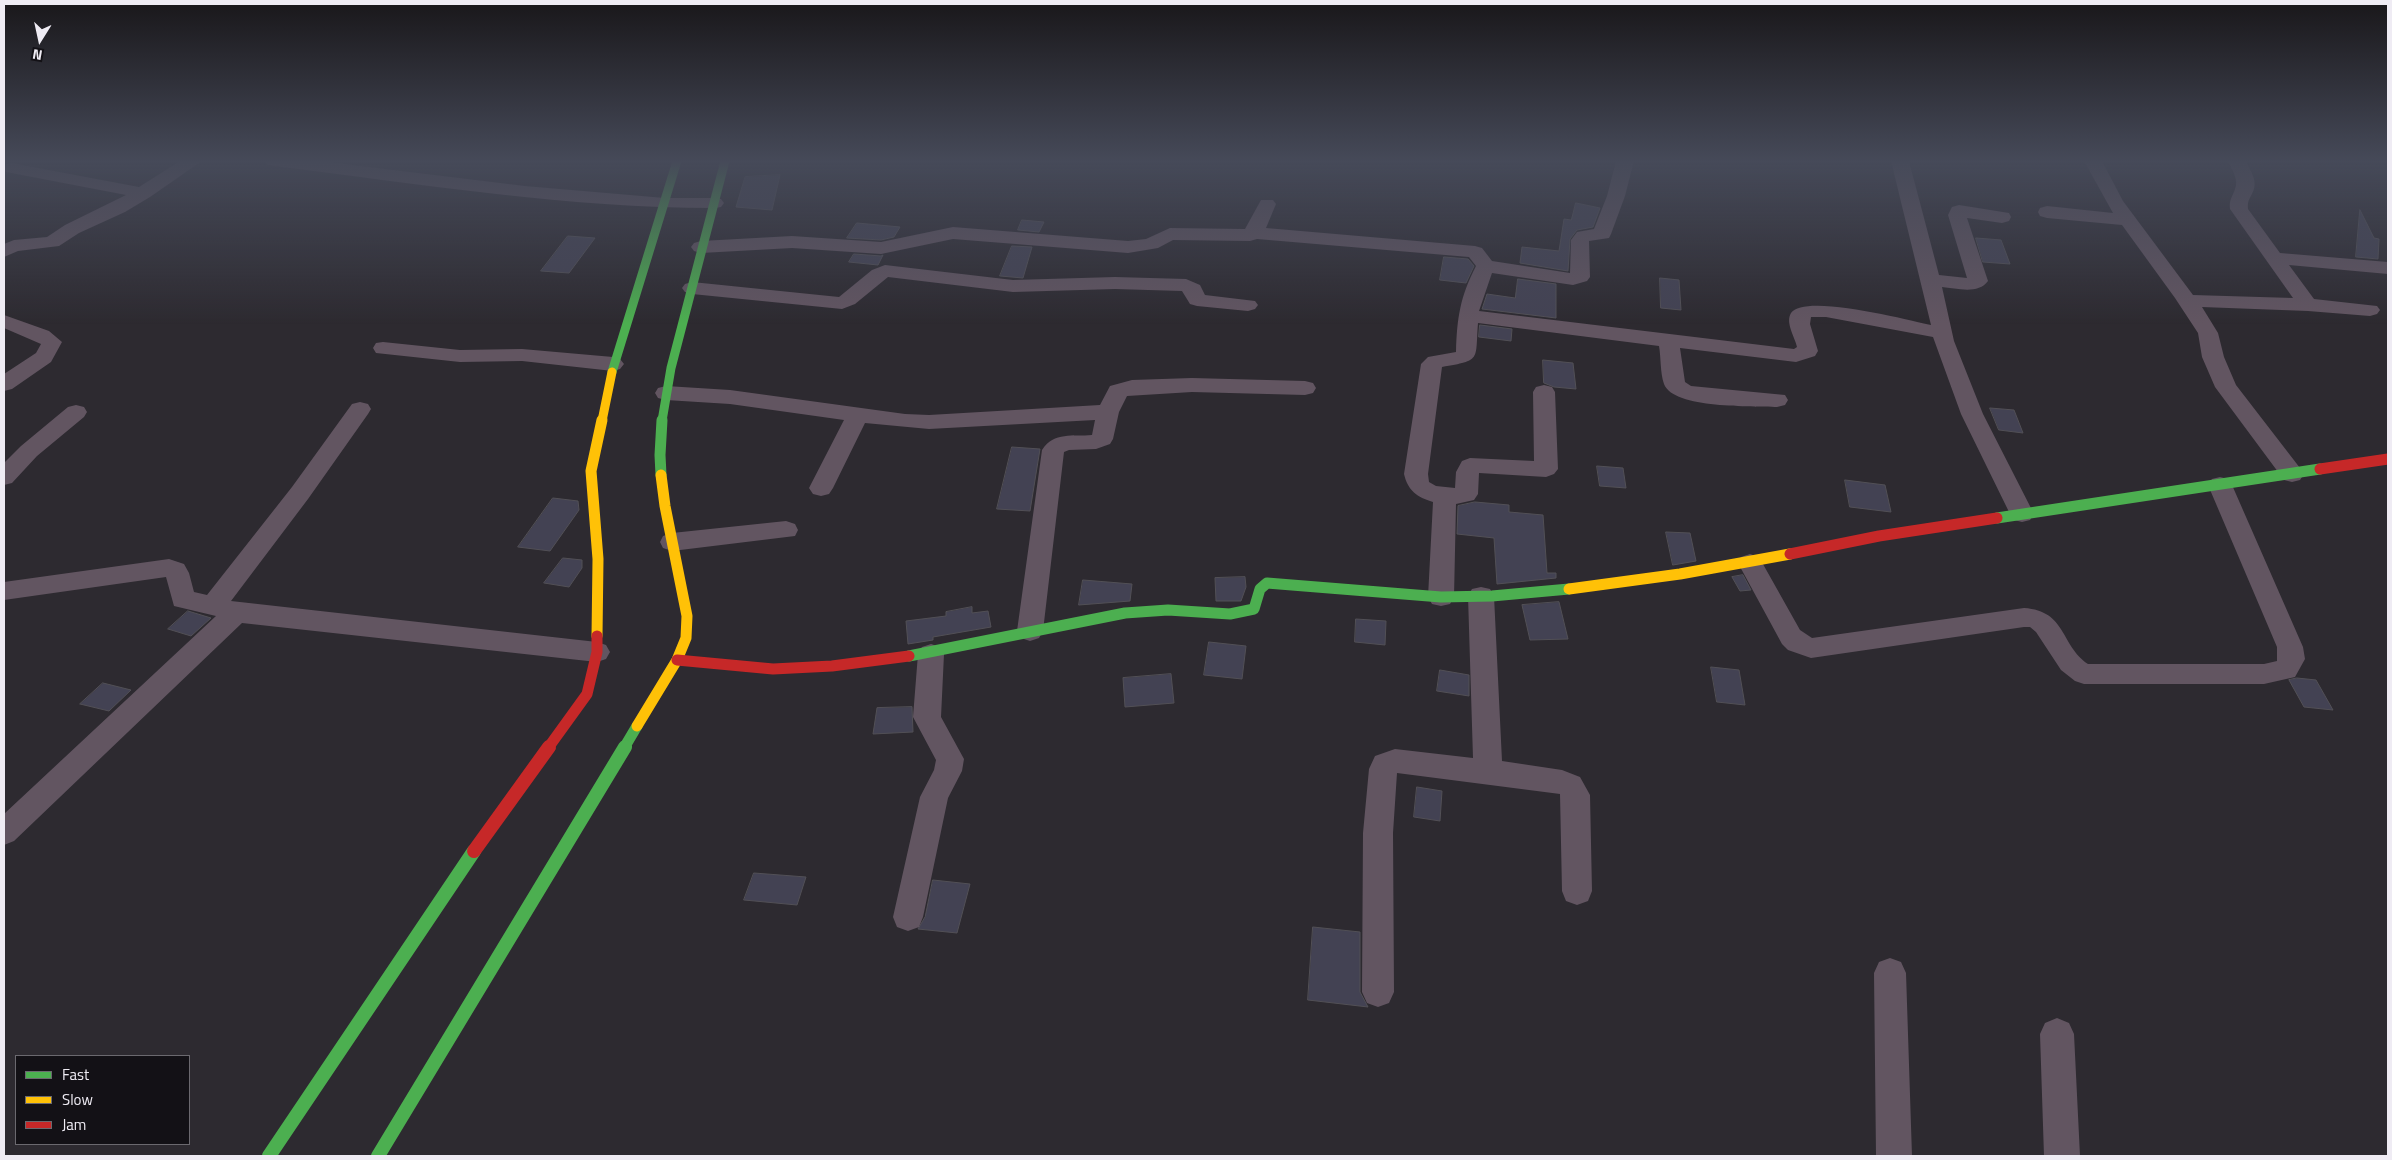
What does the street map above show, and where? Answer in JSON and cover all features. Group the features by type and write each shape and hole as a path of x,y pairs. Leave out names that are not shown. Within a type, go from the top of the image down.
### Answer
{"street":[{"path":"4,250 25,244 49,243 64,233 103,215"},
{"path":"269,1156 494,821 587,694 597,652 598,559 591,471 613,364 668,215"},
{"path":"378,1156 677,660 686,638 687,616 664,506 659,459 666,393 674,354 692,288 706,215"},
{"path":"1254,233 1262,215"},
{"path":"701,247 792,242 882,248 904,244 932,235 953,233 1128,247 1151,244 1170,234 1241,236 1254,233 1475,252 1486,266 1572,279 1580,277 1580,240 1584,236 1602,234 1609,215"},
{"path":"1914,215 1931,280 1942,333 1972,414 2022,514"},
{"path":"1931,280 1971,284 1978,281 1957,215"},
{"path":"1995,215 2002,216"},
{"path":"2079,215 2128,220"},
{"path":"2124,215 2208,333 2213,357 2226,387 2292,474"},
{"path":"2243,215 2308,306"},
{"path":"2273,258 2388,268"},
{"path":"1451,497 1428,492 1420,488 1416,474 1432,364 1440,360 1464,357 1467,316 1472,292 1486,266"},
{"path":"692,288 842,303 852,298 875,276 885,271 1014,286 1115,283 1186,285 1193,289 1197,300 1248,305"},
{"path":"2187,301 2370,310"},
{"path":"1467,316 1796,356 1808,351 1808,343 1798,320 1800,315 1807,311 1817,310 1942,333"},
{"path":"4,321 42,334 52,342 44,357 4,384"},
{"path":"1669,340 1675,384 1683,391 1695,395 1777,400"},
{"path":"383,348 460,356 522,355 552,357 613,364"},
{"path":"1030,631 1053,450 1057,445 1065,442 1087,444 1102,439 1108,412 1118,391 1132,387 1192,385 1305,388"},
{"path":"1441,597 1443,507 1446,498 1466,494 1470,466 1546,469 1544,392"},
{"path":"666,393 730,396 905,421 950,422 1108,412"},
{"path":"4,832 224,610 300,493 360,409"},
{"path":"4,478 28,451 76,412"},
{"path":"821,488 858,415"},
{"path":"677,660 773,668 832,666 952,651 1065,622 1157,610 1239,615 1254,609 1260,588 1267,583 1441,597 1481,596 1626,584 1750,563 1879,536 2388,459"},
{"path":"1750,563 1791,638 1805,647 1812,648 2015,617 2026,617 2038,620 2046,628 2072,666 2084,674 2264,674 2286,670 2292,660 2290,646 2220,485"},
{"path":"672,542 786,530"},
{"path":"4,591 169,568 177,573 182,599 224,610 597,652"},
{"path":"1481,596 1488,771"},
{"path":"908,917 934,797 948,771 950,759 932,730 927,717 930,654"},
{"path":"1378,992 1378,833 1382,769 1385,764 1395,761 1488,771 1562,782 1574,790 1576,795 1577,891"},
{"path":"1890,973 1894,1156"},
{"path":"2057,1034 2062,1156"}],"building":[{"path":"1572,215 1597,215 1593,227 1577,230 1570,239 1568,271 1520,263 1522,247 1559,251 1564,219 1571,220"},
{"path":"2360,215 2363,215 2374,238 2379,239 2378,259 2356,257"},
{"path":"1022,220 1044,222 1039,232 1018,230"},
{"path":"857,223 900,227 894,237 881,240 847,238"},
{"path":"568,236 595,238 569,273 541,271"},
{"path":"1976,238 2001,240 2010,264 1983,262"},
{"path":"1012,246 1032,247 1023,278 1000,276"},
{"path":"854,254 883,255 878,265 849,262"},
{"path":"1444,257 1468,259 1474,266 1466,283 1440,280"},
{"path":"1660,278 1679,280 1681,310 1661,308"},
{"path":"1518,279 1556,284 1556,318 1482,309 1487,294 1515,298"},
{"path":"1480,325 1512,329 1511,341 1479,337"},
{"path":"1543,360 1573,363 1576,389 1554,387 1544,383"},
{"path":"1990,408 2014,410 2023,433 1999,430"},
{"path":"1012,447 1040,449 1030,511 997,509"},
{"path":"1597,466 1623,468 1626,488 1600,486"},
{"path":"1845,480 1885,485 1891,512 1850,507"},
{"path":"553,498 578,501 579,510 550,551 518,547"},
{"path":"1475,502 1509,505 1509,512 1543,515 1547,573 1556,573 1556,578 1497,584 1494,538 1457,534 1458,506"},
{"path":"1666,532 1690,533 1696,561 1673,565"},
{"path":"563,558 582,560 582,568 569,587 544,583"},
{"path":"1743,575 1751,590 1740,591 1732,577"},
{"path":"1245,577 1246,587 1241,601 1216,601 1215,578"},
{"path":"1083,580 1132,584 1130,601 1079,605"},
{"path":"1559,602 1568,639 1530,640 1522,605"},
{"path":"972,607 972,613 988,611 991,627 933,637 933,640 908,644 906,621 946,616 946,612"},
{"path":"188,611 211,618 191,636 168,629"},
{"path":"1356,619 1386,621 1385,645 1355,642"},
{"path":"1209,642 1246,646 1242,679 1204,675"},
{"path":"1711,667 1739,670 1745,705 1717,702"},
{"path":"1440,670 1469,675 1469,696 1437,691"},
{"path":"1171,674 1174,703 1125,707 1123,678"},
{"path":"2297,678 2316,680 2333,710 2304,707 2289,680"},
{"path":"103,683 131,690 109,711 80,704"},
{"path":"912,707 913,732 873,734 877,708"},
{"path":"1417,787 1442,791 1440,821 1414,817"},
{"path":"754,873 806,877 797,905 744,900"},
{"path":"933,880 970,884 957,933 918,929 925,917"},
{"path":"1313,927 1360,932 1360,992 1368,1007 1308,1000"}],"traffic: fast":[{"path":"612,372 660,215"},
{"path":"661,475 660,434 666,390 711,215"},
{"path":"1997,518 2320,469"},
{"path":"909,656 1125,613 1156,610 1218,614 1242,612 1254,609 1260,589 1267,583 1441,597 1492,596 1569,589"},
{"path":"378,1156 637,726"},
{"path":"269,1156 474,851"}],"traffic: slow":[{"path":"597,636 598,559 591,471 612,372"},
{"path":"637,726 677,660 686,638 687,616 665,506 661,475"},
{"path":"1569,589 1625,583 1790,554"}],"traffic: jam":[{"path":"2320,469 2388,459"},
{"path":"1790,554 1879,536 1997,518"},
{"path":"474,851 587,694 597,652 597,636"},
{"path":"677,660 773,669 832,666 909,656"}]}
